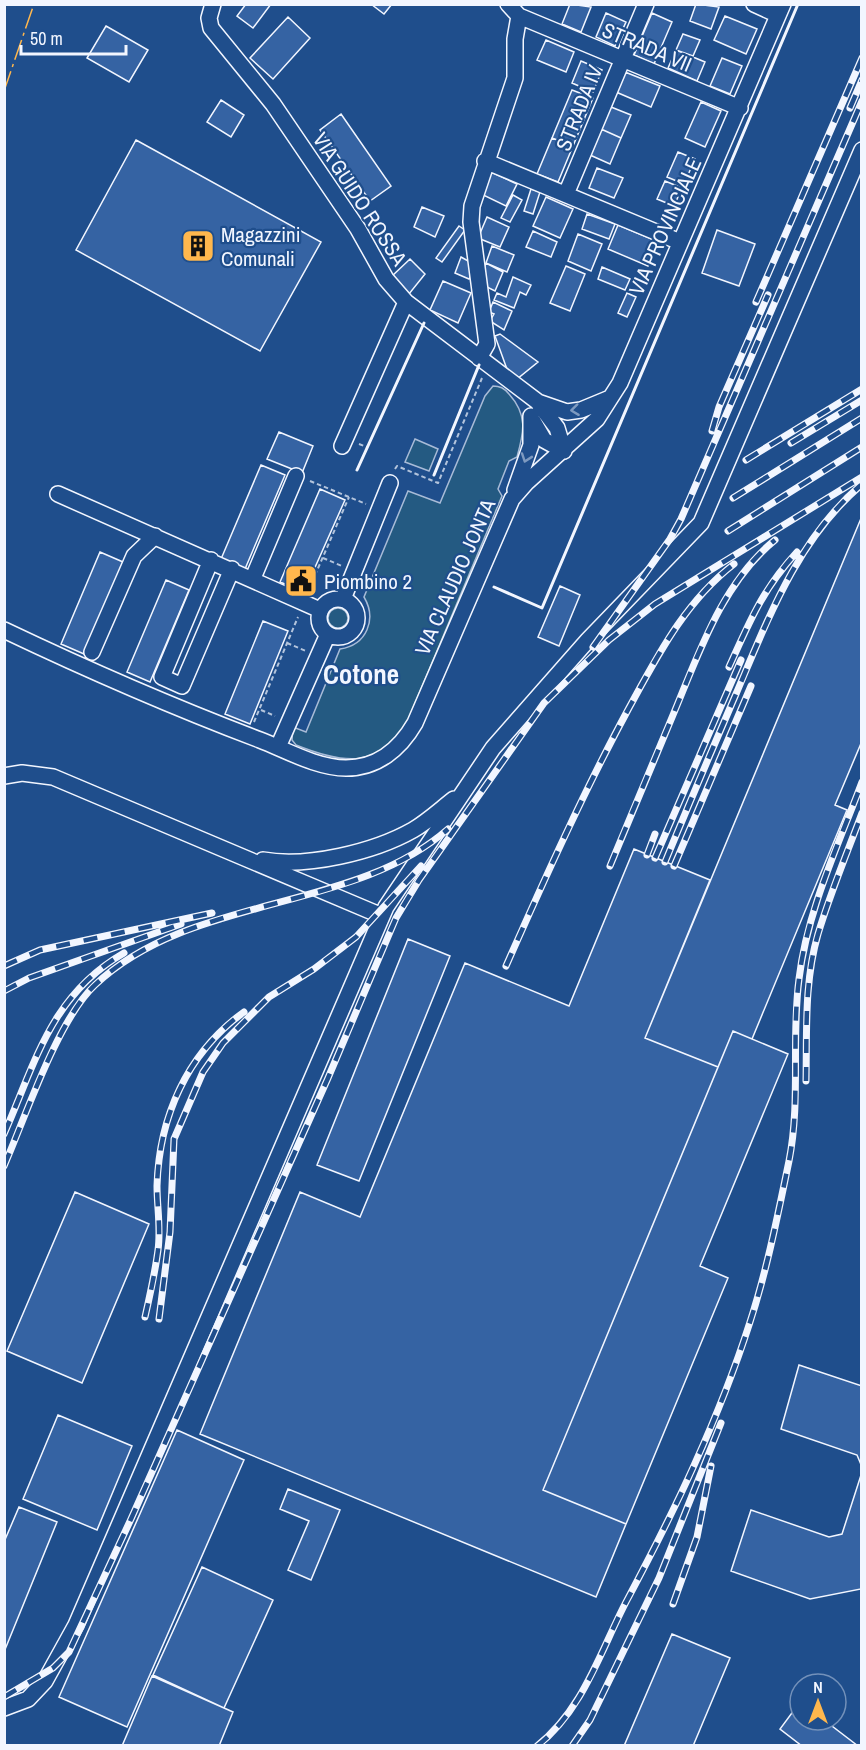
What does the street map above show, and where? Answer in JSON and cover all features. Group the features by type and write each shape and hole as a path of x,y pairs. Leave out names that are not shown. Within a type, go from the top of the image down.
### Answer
{"street":[{"name":"VIA GUIDO ROSSA","path":"213,4 209,18 211,28 273,104 357,229 386,279 406,302 482,365 538,402 567,411 581,410 611,397"},
{"name":"STRADA IV","path":"566,194 646,4"},
{"path":"754,4 781,10"},
{"path":"482,365 487,344 471,222 472,206 485,161 515,78 513,10"},
{"name":"STRADA VII","path":"513,10 740,108"},
{"name":"VIA PROVINCIALE","path":"564,451 597,419 611,397 740,108 781,10"},
{"path":"4,1708 28,1699 45,1681 76,1625 382,916 493,748 572,658 700,523 861,150"},
{"path":"485,161 680,242"},
{"path":"342,447 406,302"},
{"name":"VIA GUIDO ROSSA","path":"515,387 544,440 564,451"},
{"name":"VIA GUIDO ROSSA","path":"538,402 557,428 564,451"},
{"name":"VIA GUIDO ROSSA","path":"512,499 531,445 531,416"},
{"name":"VIA CLAUDIO JONTA","path":"4,630 171,706 318,763 345,768 374,763 398,747 415,723 512,499 526,483 564,451"},
{"path":"253,578 296,476"},
{"path":"343,599 390,483"},
{"path":"57,494 253,578 320,610"},
{"path":"92,652 134,556 155,536"},
{"path":"211,561 162,677 182,686 231,569"},
{"path":"343,599 354,608 357,615 353,629 342,636 328,634 319,623 320,610 330,600 343,599"},
{"path":"278,747 316,655 328,634"},
{"path":"4,776 22,773 53,777 245,856 382,916"},
{"path":"245,856 270,861 318,860 376,847 414,830 463,792"}],"path":[{"path":"390,483 397,466 438,483 482,365"},
{"path":"296,476 379,510"},
{"path":"323,558 353,571"},
{"path":"287,643 316,655"},
{"path":"260,710 289,722"}],"shaded area":[{"path":"493,386 505,390 515,402 522,417 523,432 517,457 509,461 498,489 502,496 408,720 385,748 372,755 359,758 344,759 329,756 296,745 292,740 293,727 306,732 340,649 357,642 367,630 370,614 364,597 408,491 440,503 485,396"},
{"path":"415,439 438,449 429,471 405,462"},
{"path":"338,608 345,611 348,618 345,625 338,628 331,625 328,618 331,611"}],"building":[{"path":"246,4 271,4 253,28 237,16"},
{"path":"371,4 392,4 384,14"},
{"path":"570,4 591,7 581,32 562,24"},
{"path":"696,4 719,7 711,29 690,21"},
{"path":"606,13 626,22 615,46 596,37"},
{"path":"652,13 672,22 654,64 634,55"},
{"path":"725,16 757,29 746,54 714,40"},
{"path":"288,17 310,38 273,79 250,58"},
{"path":"106,26 148,50 129,82 87,58"},
{"path":"683,34 700,40 693,56 676,50"},
{"path":"546,40 574,52 566,72 537,60"},
{"path":"676,50 705,62 697,81 668,68"},
{"path":"722,58 742,66 730,94 710,86"},
{"path":"581,61 602,70 593,92 572,83"},
{"path":"625,72 660,86 651,107 616,92"},
{"path":"572,90 593,98 573,146 552,138"},
{"path":"221,100 244,115 231,137 207,122"},
{"path":"701,102 721,111 705,147 685,138"},
{"path":"611,107 631,115 621,138 601,129"},
{"path":"341,114 391,186 370,201 320,130"},
{"path":"601,129 621,138 610,164 590,155"},
{"path":"552,138 573,146 558,182 537,174"},
{"name":"Magazzini Comunali","path":"136,140 321,242 260,351 76,250"},
{"path":"678,152 695,159 684,184 667,177"},
{"path":"597,168 623,178 614,198 589,188"},
{"path":"489,171 517,184 506,206 479,193"},
{"path":"665,181 682,188 674,206 657,199"},
{"path":"531,189 540,192 533,214 524,211"},
{"path":"513,195 522,200 510,222 501,218"},
{"path":"546,197 573,209 560,238 533,226"},
{"path":"422,207 444,216 435,237 414,227"},
{"path":"587,214 615,224 609,239 582,229"},
{"path":"487,217 509,227 500,247 478,238"},
{"path":"618,225 659,242 648,266 608,249"},
{"path":"459,226 465,230 442,262 436,258"},
{"path":"717,230 755,244 739,286 702,273"},
{"path":"533,231 557,242 551,257 526,247"},
{"path":"578,234 602,244 591,271 568,261"},
{"path":"492,246 514,255 507,272 486,263"},
{"path":"461,257 470,262 472,275 469,279 455,273"},
{"path":"410,259 425,274 409,294 391,277"},
{"path":"486,263 503,272 495,291 485,286 483,270"},
{"path":"566,266 585,274 570,311 550,303"},
{"path":"602,267 630,279 625,290 598,279"},
{"path":"513,277 531,285 526,295 520,292 514,308 494,300 497,293 506,297"},
{"path":"443,281 471,293 458,323 430,310"},
{"path":"627,293 636,297 627,317 618,313"},
{"path":"493,302 512,311 504,330 490,321 494,314 489,312"},
{"path":"500,334 538,362 517,379 508,372 495,336"},
{"path":"279,432 313,446 302,473 267,459"},
{"path":"261,465 285,475 245,569 221,559"},
{"path":"320,489 345,500 304,592 280,582"},
{"path":"862,516 862,741 835,805 847,810 752,1039 733,1031 718,1067 645,1038"},
{"path":"100,552 123,562 84,654 61,644"},
{"path":"166,580 189,590 150,682 127,672"},
{"path":"560,586 580,595 559,646 538,637"},
{"path":"263,621 288,631 250,724 225,714"},
{"path":"634,849 710,880 645,1038 718,1067 543,1490 626,1524 596,1597 200,1434 300,1192 360,1217 465,963 569,1006"},
{"path":"408,939 450,956 359,1181 317,1165"},
{"path":"733,1031 788,1054 700,1266 728,1278 626,1524 543,1490"},
{"path":"75,1192 149,1224 82,1383 7,1351"},
{"path":"799,1365 862,1386 862,1467 857,1455 781,1429"},
{"path":"58,1415 132,1446 97,1530 23,1499"},
{"path":"177,1430 244,1460 127,1727 59,1697"},
{"path":"862,1472 861,1589 810,1599 731,1571 751,1510 829,1537 842,1534"},
{"path":"288,1489 340,1510 311,1580 288,1570 309,1521 280,1509"},
{"path":"19,1507 57,1522 4,1652 4,1542"},
{"path":"202,1567 273,1600 224,1708 153,1675"},
{"path":"672,1634 730,1658 693,1746 624,1746"},
{"path":"152,1676 233,1712 219,1746 122,1746"},
{"path":"788,1718 788,1732 840,1732 858,1746 802,1746 780,1729"}],"railway":[{"path":"756,302 862,58"},
{"path":"850,108 862,80"},
{"path":"593,647 670,539 681,519 862,101"},
{"path":"712,431 719,407 768,295"},
{"path":"746,460 862,389"},
{"path":"791,443 862,400"},
{"path":"733,498 862,418"},
{"path":"728,531 862,447"},
{"path":"4,1697 53,1668 69,1652 131,1519 328,1078 396,918 419,880 544,703 609,640 655,604 862,477"},
{"path":"665,862 760,637 786,582 819,530 861,485"},
{"path":"610,866 714,620 740,577 756,557 775,540"},
{"path":"729,667 766,593 797,552"},
{"path":"506,966 581,802 652,667 688,611 702,594 734,564"},
{"path":"655,858 741,660"},
{"path":"674,866 751,686"},
{"path":"537,1746 567,1715 589,1679 694,1465 738,1358 762,1282 793,1138 797,1002 803,954 824,879 862,782"},
{"path":"806,1081 810,970 818,934 862,813"},
{"path":"4,1166 55,1045 81,1001 95,985 134,956 177,934 366,876 409,856 448,829"},
{"path":"647,855 655,834"},
{"path":"159,1319 170,1232 174,1139 203,1072 223,1043 269,997 314,969 356,937 421,866"},
{"path":"4,966 40,950 212,913"},
{"path":"4,991 29,978 181,924"},
{"path":"4,1134 37,1056 62,1009 99,970 124,953"},
{"path":"145,1317 159,1242 157,1186 159,1160 170,1111 192,1067 224,1028 244,1012"},
{"path":"572,1746 590,1720 659,1578 721,1423"},
{"path":"673,1604 697,1537 711,1466"}],"wall":[{"path":"494,587 542,608 798,4"},
{"path":"357,470 424,323"},
{"path":"434,475 479,365"}],"power":[{"path":"4,91 34,4"}],"place":[{"name":"Magazzini Comunali","path":"198,246"},
{"name":"Piombino 2","path":"301,581"}],"district":[{"name":"Cotone","path":"361,674"}]}
